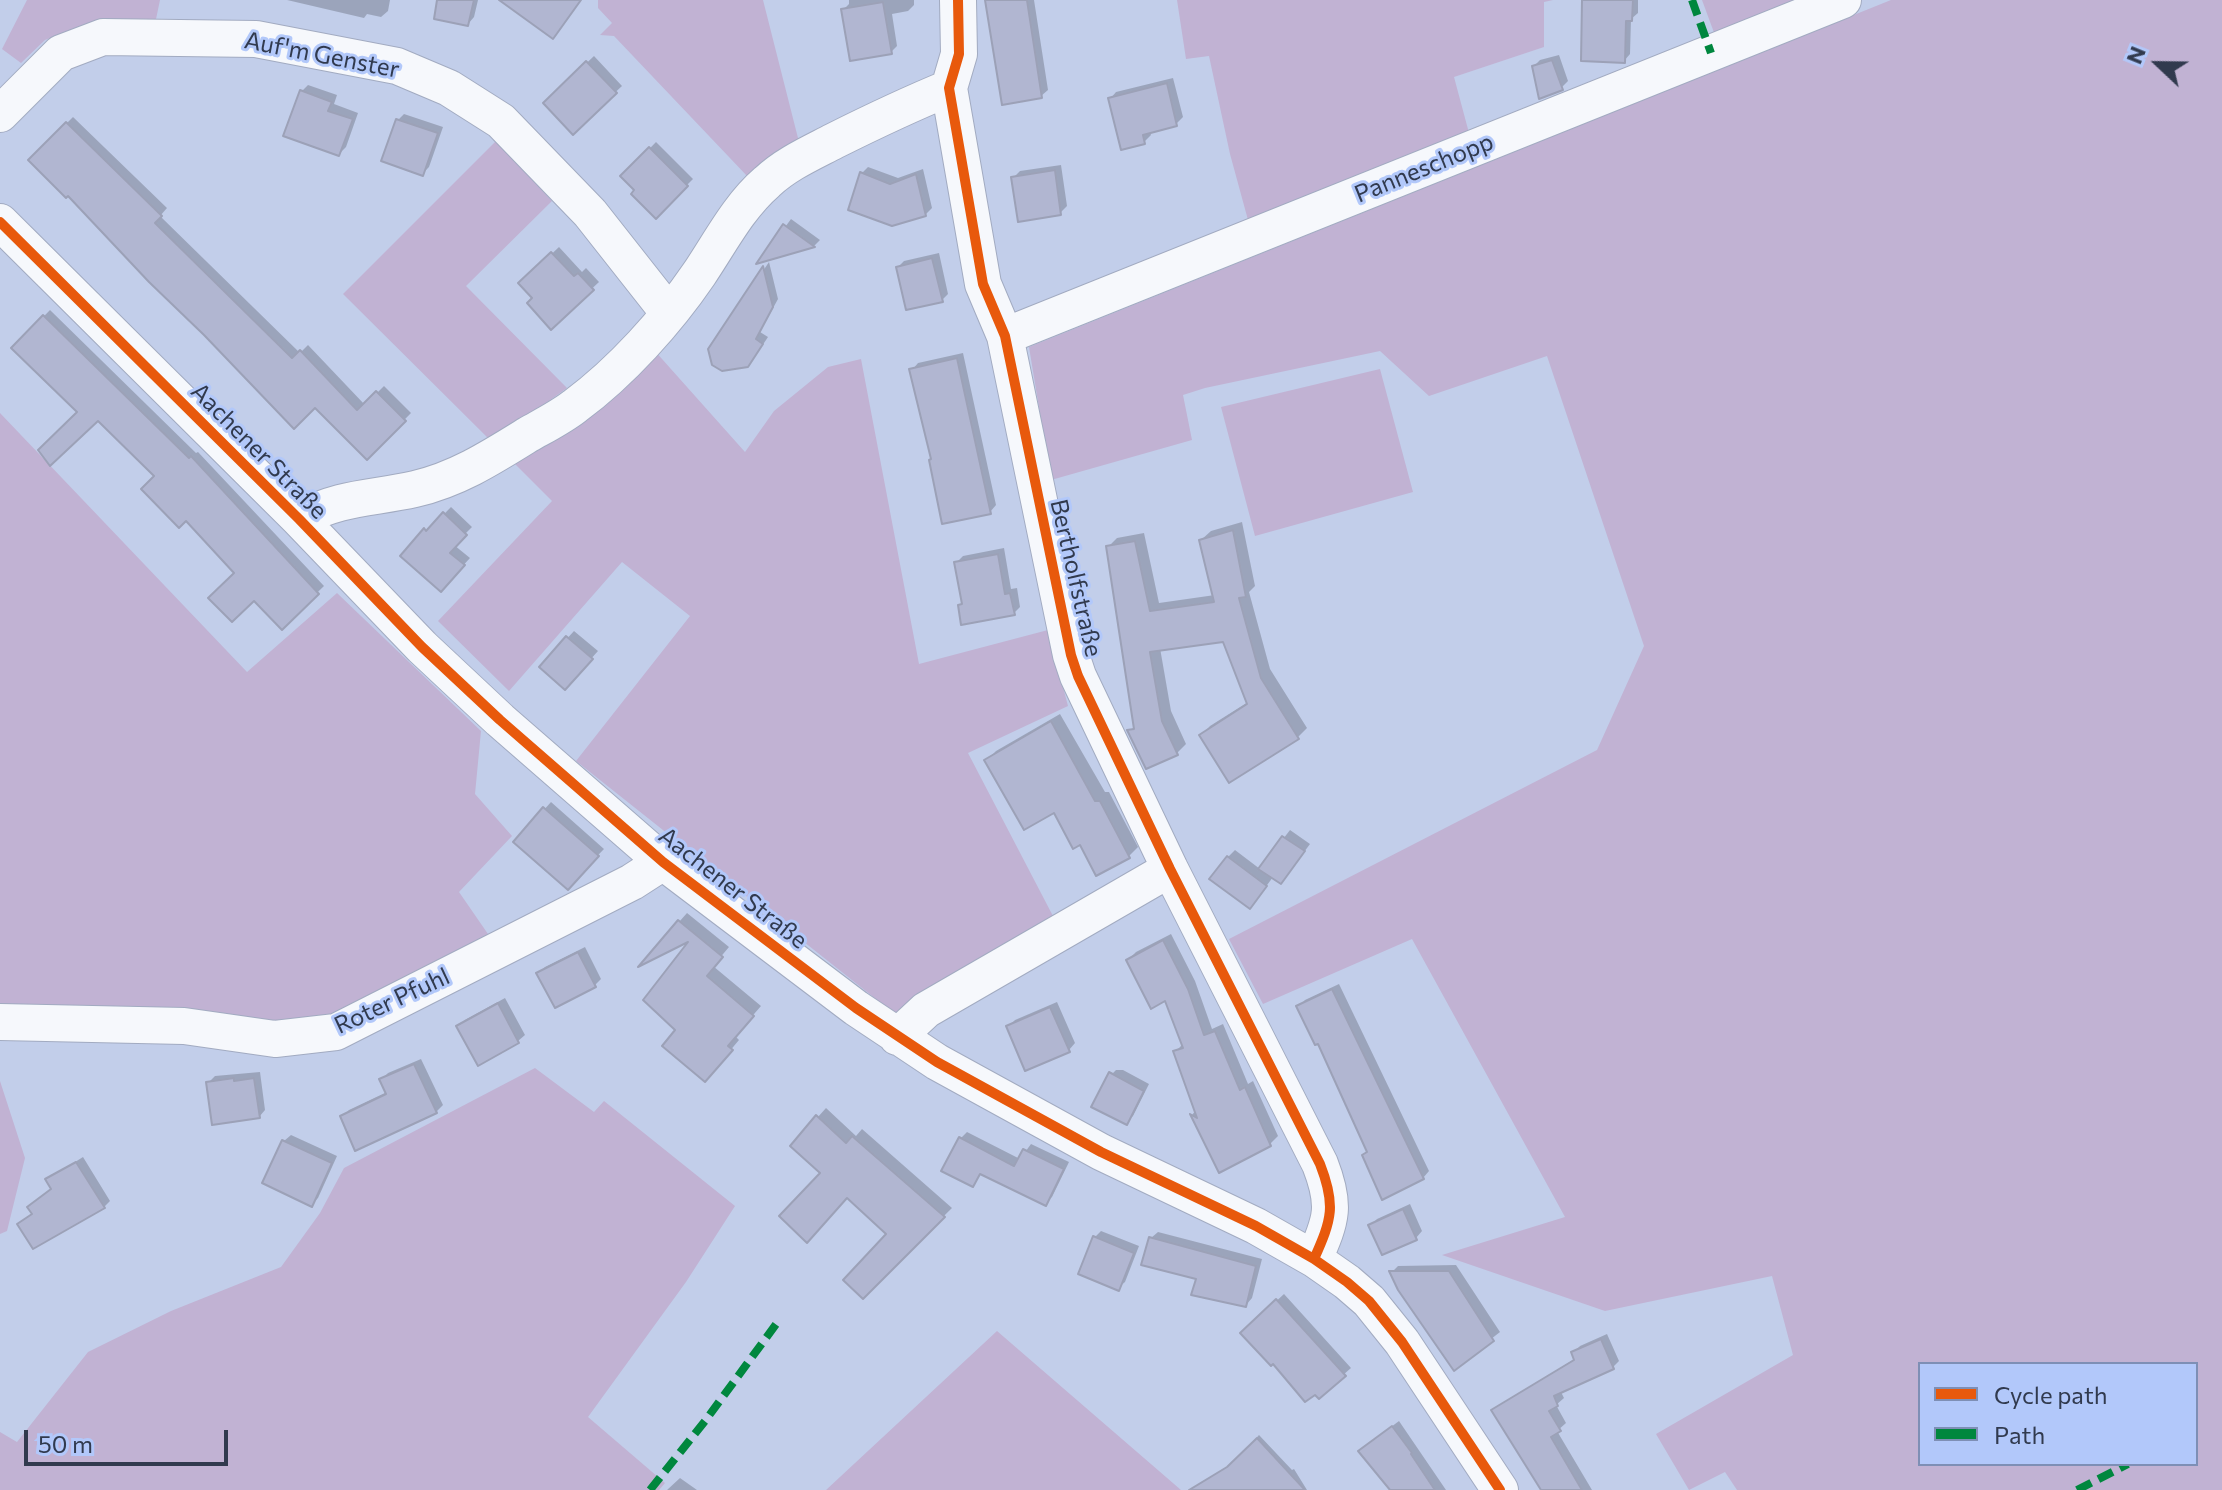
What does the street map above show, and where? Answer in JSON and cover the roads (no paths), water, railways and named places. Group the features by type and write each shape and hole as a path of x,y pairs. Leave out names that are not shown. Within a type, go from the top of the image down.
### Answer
{"street":[{"name":"Bertholfstraße","path":"958,0 959,54 949,88 983,284 1005,336 1071,655 1078,676 1170,869 1320,1164 1330,1191 1330,1216 1314,1259"},
{"name":"Panneschopp","path":"1005,336 1843,0"},
{"name":"Auf'm Genster","path":"0,114 61,53 103,37 256,39 397,66 449,88 501,121 590,213 668,312"},
{"path":"299,519 319,508 351,498 413,489 447,480 476,467 574,407 622,368 697,277 742,209 767,181 796,161 840,138 904,106 949,88"},
{"name":"Aachener Straße","path":"0,222 299,519 422,647 500,720 663,862 897,1037 951,1070 1101,1152 1256,1226 1314,1259 1369,1301 1402,1342 1500,1490"},
{"name":"Roter Pfuhl","path":"0,1022 184,1026 275,1039 336,1032 632,882 663,862"},
{"path":"897,1037 926,1010 1170,869"}]}
